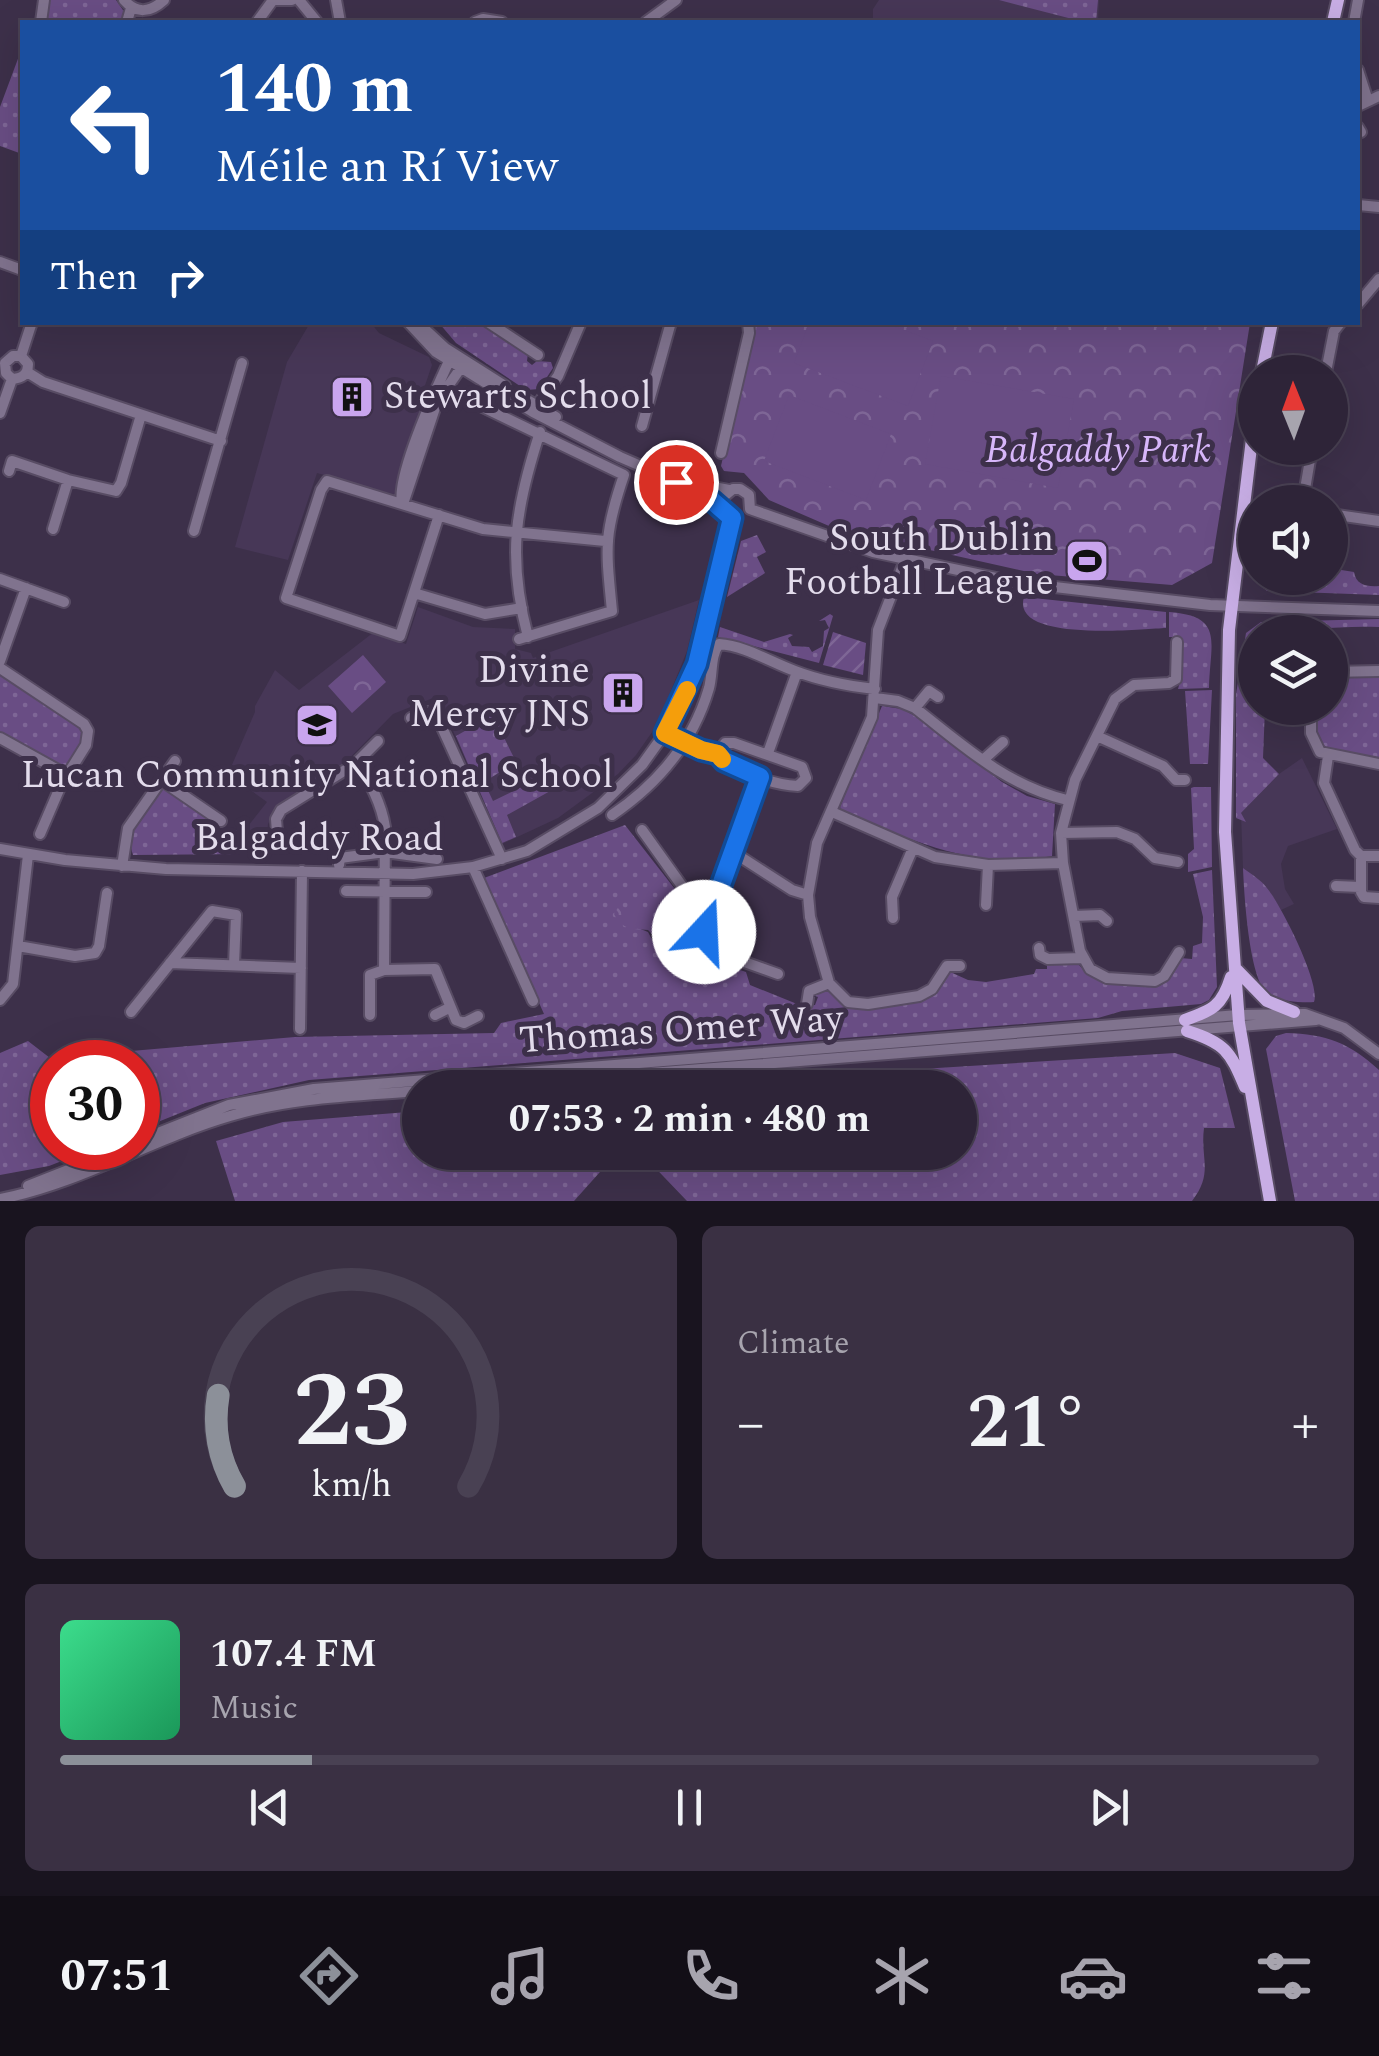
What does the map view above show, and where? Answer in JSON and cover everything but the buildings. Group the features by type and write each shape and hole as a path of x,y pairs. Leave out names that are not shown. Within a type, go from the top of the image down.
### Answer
{"main road":[{"path":"1265,355 1271,325"},
{"path":"1249,465 1226,692 1225,816 1238,1021 1270,1201"},
{"path":"1234,966 1267,1001 1294,1012"},
{"path":"1186,1026 1214,1010 1224,996 1234,966"},
{"path":"1186,1026 1230,1053 1254,1108"}],"street":[{"path":"127,4 148,10 164,0"},
{"path":"259,20 275,0 296,0 316,20"},
{"path":"648,20 670,2"},
{"path":"1360,76 1368,101"},
{"path":"1360,302 1379,279"},
{"path":"22,356 31,325"},
{"path":"410,325 422,340 452,357 535,409 688,482 745,491 750,509 740,518 732,518 696,490 620,457 460,368 452,357 420,325"},
{"path":"493,325 538,354"},
{"path":"535,409 558,376 580,325"},
{"path":"642,426 670,325"},
{"path":"721,453 749,333 745,325"},
{"path":"1329,355 1334,331 1339,325"},
{"path":"12,379 3,362 22,356"},
{"path":"12,379 27,372 28,364 22,356"},
{"path":"403,504 400,492 414,449 452,357"},
{"path":"194,531 242,363"},
{"path":"403,504 438,402 460,368"},
{"path":"27,372 43,382 220,441"},
{"path":"0,413 12,379"},
{"path":"462,397 540,432 624,475 606,541 612,612 524,638 516,534 518,508 540,432"},
{"path":"8,471 12,461 116,491 141,415"},
{"path":"53,529 68,480"},
{"path":"439,515 400,636 286,598 325,482 403,504 439,515 484,529 606,541"},
{"path":"721,507 722,498 730,490"},
{"path":"750,509 837,542 1020,583 1233,607 1379,612"},
{"path":"1348,517 1379,521"},
{"name":"Balgaddy Road","path":"0,849 28,856 122,866 385,874 428,873 502,860 557,835 598,808 642,765 665,733 697,664 732,518"},
{"path":"905,560 878,628 875,694 866,735 813,855 808,894 810,918 829,983 844,999 868,1004 919,996 932,989 944,968 960,966"},
{"path":"0,578 64,602"},
{"path":"26,588 0,664 84,724 88,732 86,745 67,775 40,834"},
{"path":"414,593 496,615 522,608"},
{"path":"1177,642 1176,678 1134,685 1115,699 1067,800 1061,833 1082,958 1096,974 1155,981 1164,976 1179,952"},
{"path":"612,815 627,812 687,744 708,691 716,647 722,644 914,708 1020,786 1067,800"},
{"path":"1348,671 1379,670"},
{"path":"768,753 797,672"},
{"path":"914,708 929,691 938,697"},
{"path":"412,718 436,712 502,860"},
{"path":"1311,725 1314,745 1328,756 1379,764"},
{"path":"665,733 718,754 724,761 760,777 792,786 802,784 806,778 802,768 730,742 718,754"},
{"path":"1099,736 1163,766 1176,780 1185,780"},
{"path":"0,738 67,775"},
{"path":"278,845 276,818 281,810 355,764 378,741"},
{"path":"983,760 1003,742"},
{"path":"1328,756 1324,783 1355,850 1361,856 1379,856"},
{"path":"122,866 128,828 175,761"},
{"path":"355,764 362,770 383,815 384,970"},
{"path":"760,777 702,938 706,948 756,973 778,974"},
{"path":"161,780 221,821"},
{"path":"832,812 935,857 988,865 1063,863"},
{"path":"642,830 682,886 686,904 710,914"},
{"path":"1061,833 1117,832 1135,839 1154,858 1178,862"},
{"path":"893,918 892,897 913,848"},
{"path":"340,865 340,858 385,852 437,858"},
{"path":"733,852 792,890 808,894"},
{"path":"0,1000 13,984 28,856"},
{"path":"1361,856 1360,887 1364,897 1379,898"},
{"path":"986,905 988,865"},
{"path":"474,867 533,1001"},
{"path":"300,1029 302,871"},
{"path":"1336,886 1360,887"},
{"path":"346,891 426,892"},
{"path":"18,946 75,956 95,953 107,893"},
{"path":"131,1012 212,911 236,915 234,965"},
{"path":"1074,916 1100,916 1108,920"},
{"path":"1039,948 1040,955 1048,959 1082,958"},
{"path":"170,963 301,968"},
{"path":"370,1015 370,975 384,970 434,969 456,1020 464,1022 478,1016"},
{"path":"804,997 813,988 829,983"},
{"path":"435,1014 448,1008"},
{"path":"1238,1021 1294,1012 1344,1028 1379,1054"},
{"path":"1238,1021 1317,1020"},
{"name":"Thomas Omer Way","path":"672,1070 1238,1021"},
{"name":"Thomas Omer Way","path":"160,1133 229,1105 314,1089 1186,1026"},
{"path":"0,1196 62,1183 183,1132 243,1112 296,1102 402,1093"},
{"path":"0,1196 69,1170"}],"shaded area":[{"path":"879,0 1099,0 1098,20 873,20 873,9"},
{"path":"309,325 373,325 379,333 429,357 432,365 422,394 429,398 397,495 317,473 288,560 235,547 287,362"},
{"path":"699,600 687,651 657,725 618,774 558,818 502,844 438,696 393,714 338,770 273,814 268,824 266,851 247,851 248,826 267,802 228,774 255,706 275,670 299,690 374,632 406,644 418,607 473,627 515,629 515,649 531,653 533,658"},
{"path":"1302,758 1337,829 1288,846 1281,864 1285,889 1294,904 1281,910 1267,888 1243,868 1241,813 1279,774"}],"green space":[{"path":"47,0 116,0 125,13 123,20 44,20"},
{"path":"999,0 1098,0 1096,20 1076,20"},
{"path":"20,53 20,153 0,146 0,107"},
{"path":"441,325 482,325 528,353 527,361 532,365 537,361 551,362 553,368 539,389 526,390 456,343"},
{"name":"Balgaddy Park","path":"754,325 1250,325 1245,355 1238,355 1238,399 1212,563 1172,585 1037,574 836,529 769,500 744,473 724,471 721,466"},
{"path":"808,325 890,325 933,341 908,406 794,363"},
{"path":"941,376 1074,399 1058,488 925,464"},
{"path":"789,395 891,434 866,500 764,461"},
{"path":"757,535 766,552 757,557 765,573 727,597 741,541"},
{"path":"1348,571 1354,572 1363,584 1379,586 1379,595 1348,594"},
{"path":"1024,597 1166,612 1166,628 1106,631 1056,627 1025,612"},
{"path":"1169,612 1199,619 1207,626 1212,645 1209,688 1178,689 1182,675 1181,637 1169,637"},
{"path":"833,616 819,663 718,637 720,627 764,642 790,634 792,646 809,647 812,652 823,646 824,631 829,628 825,620 819,621"},
{"path":"1379,619 1379,627 1348,627 1348,620"},
{"path":"833,632 866,643 863,675 823,665"},
{"path":"363,655 386,682 352,713 328,686"},
{"path":"0,674 81,727 83,743 67,766 0,735"},
{"path":"1379,675 1379,758 1330,750 1319,737 1316,725 1348,725 1348,676"},
{"path":"1238,682 1238,725 1264,725 1263,758 1279,774 1241,813 1246,822 1236,818"},
{"path":"1212,690 1208,764 1190,764 1185,691"},
{"path":"882,706 915,716 1002,782 1027,796 1055,804 1052,856 1023,860 969,856 918,842 842,811 840,807"},
{"path":"493,715 516,762 484,782 493,801 552,772 557,773 566,789 561,785 507,815 516,837 502,843 456,736"},
{"path":"163,787 210,820 211,831 245,830 248,826 245,854 133,855 134,827"},
{"path":"1194,787 1211,787 1212,867 1188,872 1188,854 1194,849"},
{"path":"625,825 678,893 679,907 638,928 648,932 658,951 672,956 686,952 746,972 750,985 802,1006 815,1005 818,997 813,995 826,989 854,1008 916,1000 948,971 968,980 986,982 1034,974 1036,969 1047,969 1047,963 1079,965 1097,977 1122,984 1159,983 1170,976 1180,958 1192,959 1193,946 1202,943 1203,917 1193,874 1212,870 1217,987 1209,1000 1201,1004 1122,1011 1098,1018 309,1080 205,1103 160,1121 160,1049 295,1037 494,1033 501,1023 544,1014 484,878"},
{"path":"1243,868 1265,885 1281,910 1312,979 1314,1002 1277,998 1261,984 1249,934"},
{"path":"619,906 696,933 689,952 666,954 648,930 620,923 614,914"},
{"path":"1286,1033 1337,1042 1379,1070 1379,1201 1295,1201 1266,1049 1276,1036"},
{"path":"28,1041 30,1169 0,1175 0,1053"},
{"path":"1175,1053 1220,1068 1235,1128 1204,1128 1203,1182 1192,1201 687,1201 657,1170 977,1170 977,1070 912,1070"},
{"path":"402,1112 402,1170 602,1170 574,1201 235,1201 216,1141 283,1122"}],"slow traffic":[{"path":"687,690 665,733 722,759"}],"place":[{"name":"Stewarts School","path":"352,397"},
{"name":"South Dublin Football League","path":"1087,561"},
{"name":"Divine Mercy JNS","path":"623,693"},
{"name":"Lucan Community National School","path":"317,725"}],"route":[{"path":"676,482 709,498 732,518 702,648 685,695 665,733 718,754 724,761 760,777 704,932"}]}
